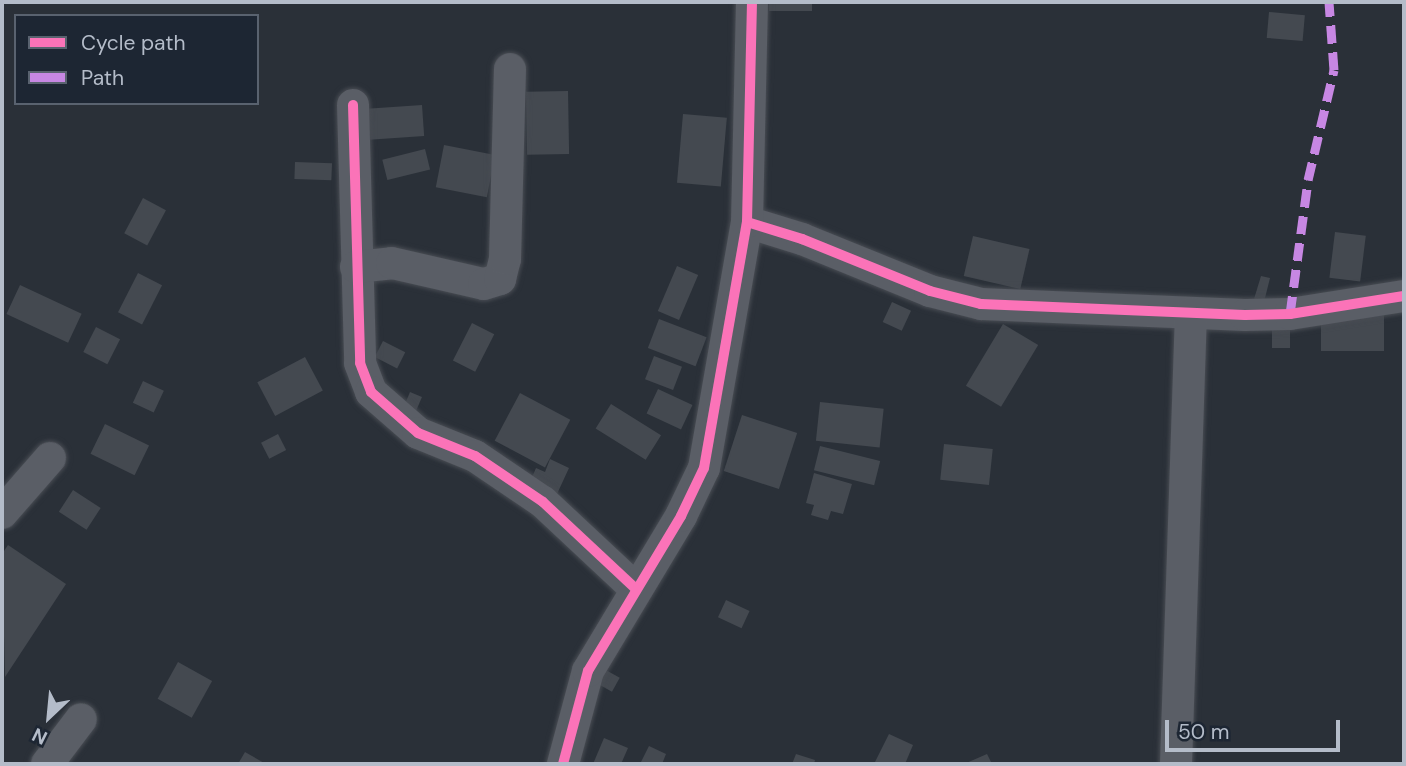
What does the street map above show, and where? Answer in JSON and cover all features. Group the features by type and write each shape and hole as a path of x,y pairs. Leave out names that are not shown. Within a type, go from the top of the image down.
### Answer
{"street":[{"path":"563,764 589,671 635,588 681,516 704,468 747,222 752,2"},
{"path":"356,267 392,263 484,284 500,279 505,259 510,69"},
{"path":"353,105 360,363 371,392 418,433 475,456 543,502 635,588"},
{"path":"747,222 802,239 930,290 981,304 1191,313 1290,314 1404,296"},
{"path":"1177,764 1191,313"},
{"path":"2,513 50,458"},
{"path":"47,764 81,719"}],"building":[{"path":"769,2 812,2 812,11 769,11"},
{"path":"1269,12 1305,15 1303,41 1267,38"},
{"path":"568,91 569,154 527,155 526,92"},
{"path":"422,105 424,136 369,140 367,109"},
{"path":"683,114 727,118 721,187 677,183"},
{"path":"444,145 495,155 487,197 436,187"},
{"path":"425,149 430,169 387,180 382,160"},
{"path":"295,162 332,163 331,180 294,179"},
{"path":"143,198 166,210 147,246 124,233"},
{"path":"1335,232 1366,236 1360,281 1329,278"},
{"path":"973,236 1030,249 1020,289 964,276"},
{"path":"677,266 698,275 679,320 658,311"},
{"path":"138,273 162,285 142,324 118,312"},
{"path":"1261,276 1270,278 1264,302 1254,299"},
{"path":"20,285 82,314 68,343 6,314"},
{"path":"892,302 911,311 902,331 883,322"},
{"path":"1321,314 1384,314 1384,351 1321,351"},
{"path":"659,319 707,337 696,366 648,348"},
{"path":"1272,322 1290,322 1290,348 1272,348"},
{"path":"472,323 494,334 475,372 453,360"},
{"path":"1003,324 1038,345 1001,407 966,386"},
{"path":"96,327 120,339 107,364 83,352"},
{"path":"383,341 405,352 397,368 375,357"},
{"path":"654,356 682,367 673,390 645,379"},
{"path":"305,357 323,391 275,416 257,382"},
{"path":"143,381 164,391 154,412 133,403"},
{"path":"658,389 692,405 681,430 647,413"},
{"path":"410,392 422,397 413,417 401,412"},
{"path":"520,393 570,420 545,467 495,441"},
{"path":"820,402 884,409 880,447 816,441"},
{"path":"611,404 661,435 646,460 596,429"},
{"path":"742,415 797,433 779,489 724,471"},
{"path":"105,424 149,445 135,475 91,454"},
{"path":"278,434 286,450 269,459 261,443"},
{"path":"944,444 993,449 989,485 940,480"},
{"path":"820,446 880,461 874,485 814,470"},
{"path":"550,459 569,468 557,494 530,482 536,468 545,472"},
{"path":"814,473 852,484 843,514 831,511 828,520 811,515 814,505 806,503"},
{"path":"73,490 101,508 87,530 59,512"},
{"path":"8,545 66,584 5,677 2,554"},
{"path":"726,600 750,611 742,628 718,617"},
{"path":"178,662 212,681 192,718 158,699"},
{"path":"604,669 620,678 612,692 596,683"},
{"path":"889,734 913,745 905,764 874,764"},
{"path":"604,738 628,748 621,764 593,764"},
{"path":"649,746 666,754 662,764 640,764"},
{"path":"245,752 266,764 238,764"},
{"path":"796,754 815,760 814,764 792,764"},
{"path":"987,754 992,764 964,764"}],"marked path":[{"path":"1290,314 1308,180 1334,70 1329,2"}],"cycle path":[{"path":"563,764 588,671 681,516 704,468 747,222 752,2"},
{"path":"353,105 360,363 371,392 418,433 475,456 543,502 635,588"},
{"path":"747,222 802,239 930,291 981,304 1245,315 1290,314 1404,296"}]}
